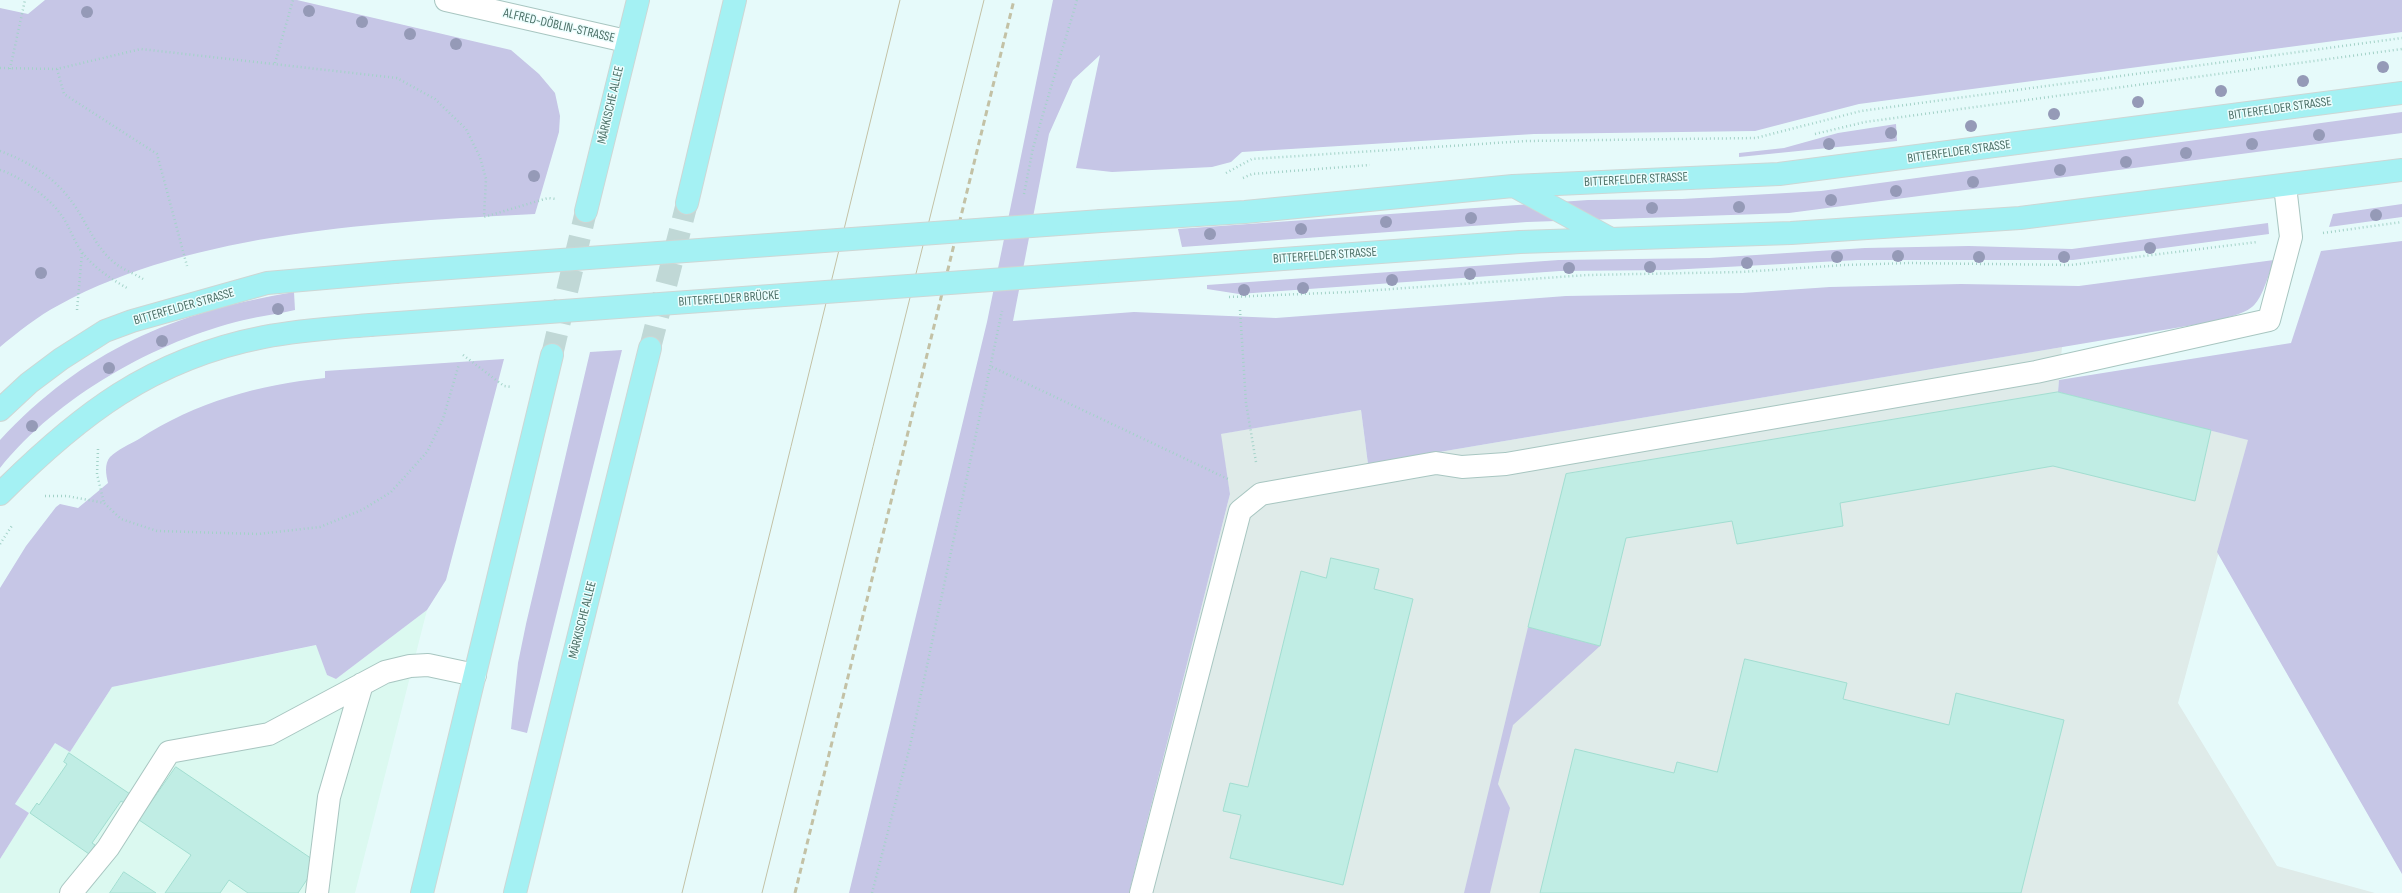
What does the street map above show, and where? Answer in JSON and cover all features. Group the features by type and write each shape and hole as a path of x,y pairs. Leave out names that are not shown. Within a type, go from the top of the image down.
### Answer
{"main road":[{"name":"MÄRKISCHE ALLEE","path":"587,206 626,41 638,0"},
{"path":"686,203 735,0"},
{"name":"BITTERFELDER STRASSE","path":"0,410 29,383 61,359 105,331 132,321 267,283 395,272 1245,212 1513,186 1779,174 2402,93"},
{"name":"BITTERFELDER STRASSE","path":"1088,273 1512,243 1609,238 1791,233 2020,218 2285,186 2402,170"},
{"path":"1513,186 1609,238"},
{"name":"BITTERFELDER BRÜCKE","path":"0,494 40,454 89,413 140,381 187,359 264,337 370,325 1088,273"},
{"name":"MÄRKISCHE ALLEE","path":"515,893 650,348"},
{"path":"422,893 476,675 552,355"}],"street":[{"name":"ALFRED-DÖBLIN-STRASSE","path":"446,0 626,41"},
{"path":"1141,893 1240,511 1261,494 1436,463 1462,467 1506,464 2028,374 2270,320 2291,237 2285,186"},
{"path":"71,893 108,848 169,752 269,734 385,672 410,666 428,665 476,675"},
{"path":"317,893 329,797 362,684"}],"path":[{"path":"10,69 25,0"},
{"path":"275,64 293,0"},
{"path":"1024,195 1033,148 1077,0"},
{"path":"1226,173 1252,160 1526,141 1756,138 1861,111 2402,39"},
{"path":"0,68 58,69 141,49 397,78 435,99 466,129 480,157 486,179 484,217 548,198 587,206"},
{"path":"1814,135 1865,122 2402,49"},
{"path":"58,69 64,94 157,154 187,266"},
{"path":"0,151 27,162 48,177 71,200 100,248 116,264 143,279"},
{"path":"1252,174 1372,165"},
{"path":"0,170 9,173 31,187 59,212 82,252 108,276 128,289"},
{"path":"1350,292 1587,275 1742,272 1845,265 1909,263 2071,265 2402,222"},
{"path":"76,315 82,252"},
{"path":"872,893 910,746 992,367 1004,304"},
{"path":"1240,310 1246,403 1261,494"},
{"path":"463,355 504,386 543,392"},
{"path":"42,497 67,496 104,503 121,519 157,531 258,534 320,527 362,510 390,492 427,452 443,418 459,364"},
{"path":"992,367 1261,494"},
{"path":"98,445 97,474 104,503"}],"shaded area":[{"path":"45,0 297,0 511,50 539,74 555,93 560,116 559,132 535,214 415,221 353,227 291,235 229,246 169,261 112,280 51,309 0,347 0,8 28,14"},
{"path":"1053,0 2402,0 2402,32 1859,104 1755,131 1534,134 1242,152 1231,162 1212,167 1112,172 1076,168 1100,55 1073,80 1049,134 1013,321 1134,312 1276,318 1566,296 1742,293 1830,287 1961,284 2079,286 2274,260 2263,290 2253,306 2236,315 2205,323 1368,464 1361,410 1221,434 1230,494 1129,893 849,893 987,322"},
{"path":"2402,112 2402,133 1789,213 1527,222 1182,247 1178,229 1588,200 1682,199 1821,191"},
{"path":"1896,124 1897,141 1739,157 1739,153 1784,148 1838,133"},
{"path":"2402,204 2402,217 2329,227 2333,214"},
{"path":"2268,223 2269,234 2073,260 1858,260 1669,270 1560,271 1239,294 1207,289 1207,285 1559,260 1709,258 1865,248 1969,246 2072,249"},
{"path":"2402,241 2402,874 2217,552 2248,440 2058,392 2059,380 2291,343 2321,251"},
{"path":"294,292 295,310 244,320 211,329 143,357 111,375 79,395 50,417 0,468 0,440 32,409 64,382 98,359 134,340 170,324 209,311 250,300"},
{"path":"2062,347 2058,392 2249,440 2178,703 2277,866 2375,893 1129,893 1230,494 1220,434 1361,410 1368,464"},
{"path":"622,350 527,733 511,729 518,663 526,624 590,352"},
{"path":"504,359 446,580 427,610 336,679 327,675 316,645 112,687 70,752 55,743 15,804 29,813 0,859 0,588 26,546 56,507 60,504 78,508 108,483 106,466 108,460 113,454 183,415 228,397 276,385 325,378 325,371"},
{"path":"427,610 355,893 0,893 0,859 29,813 15,804 55,743 70,752 112,687 317,645 327,675 336,679"},
{"path":"1528,627 1600,646 1513,725 1498,784 1510,808 1490,893 1464,893"}],"building":[{"path":"2058,392 2211,430 2195,501 2053,466 1840,503 1843,526 1737,544 1732,521 1626,538 1600,646 1528,627 1566,474"},
{"path":"1331,558 1379,569 1374,589 1413,599 1343,885 1230,858 1241,815 1223,811 1230,783 1248,787 1301,571 1326,578"},
{"path":"1745,659 1847,683 1843,699 1949,725 1956,693 2064,720 2021,893 1540,893 1575,749 1674,773 1677,762 1717,772"},
{"path":"69,753 130,794 124,803 121,801 92,843 95,845 89,854 30,813 37,803 39,805 67,764 64,762"},
{"path":"176,767 318,863 298,893 248,893 229,880 220,893 165,893 191,855 139,820"},
{"path":"124,872 156,893 110,893"}],"tunnel":[{"path":"650,348 687,203"},
{"path":"552,355 586,211"}],"tram line":[{"path":"682,893 900,0"},
{"path":"762,893 984,0"}],"railway":[{"path":"795,893 1014,0"}]}
